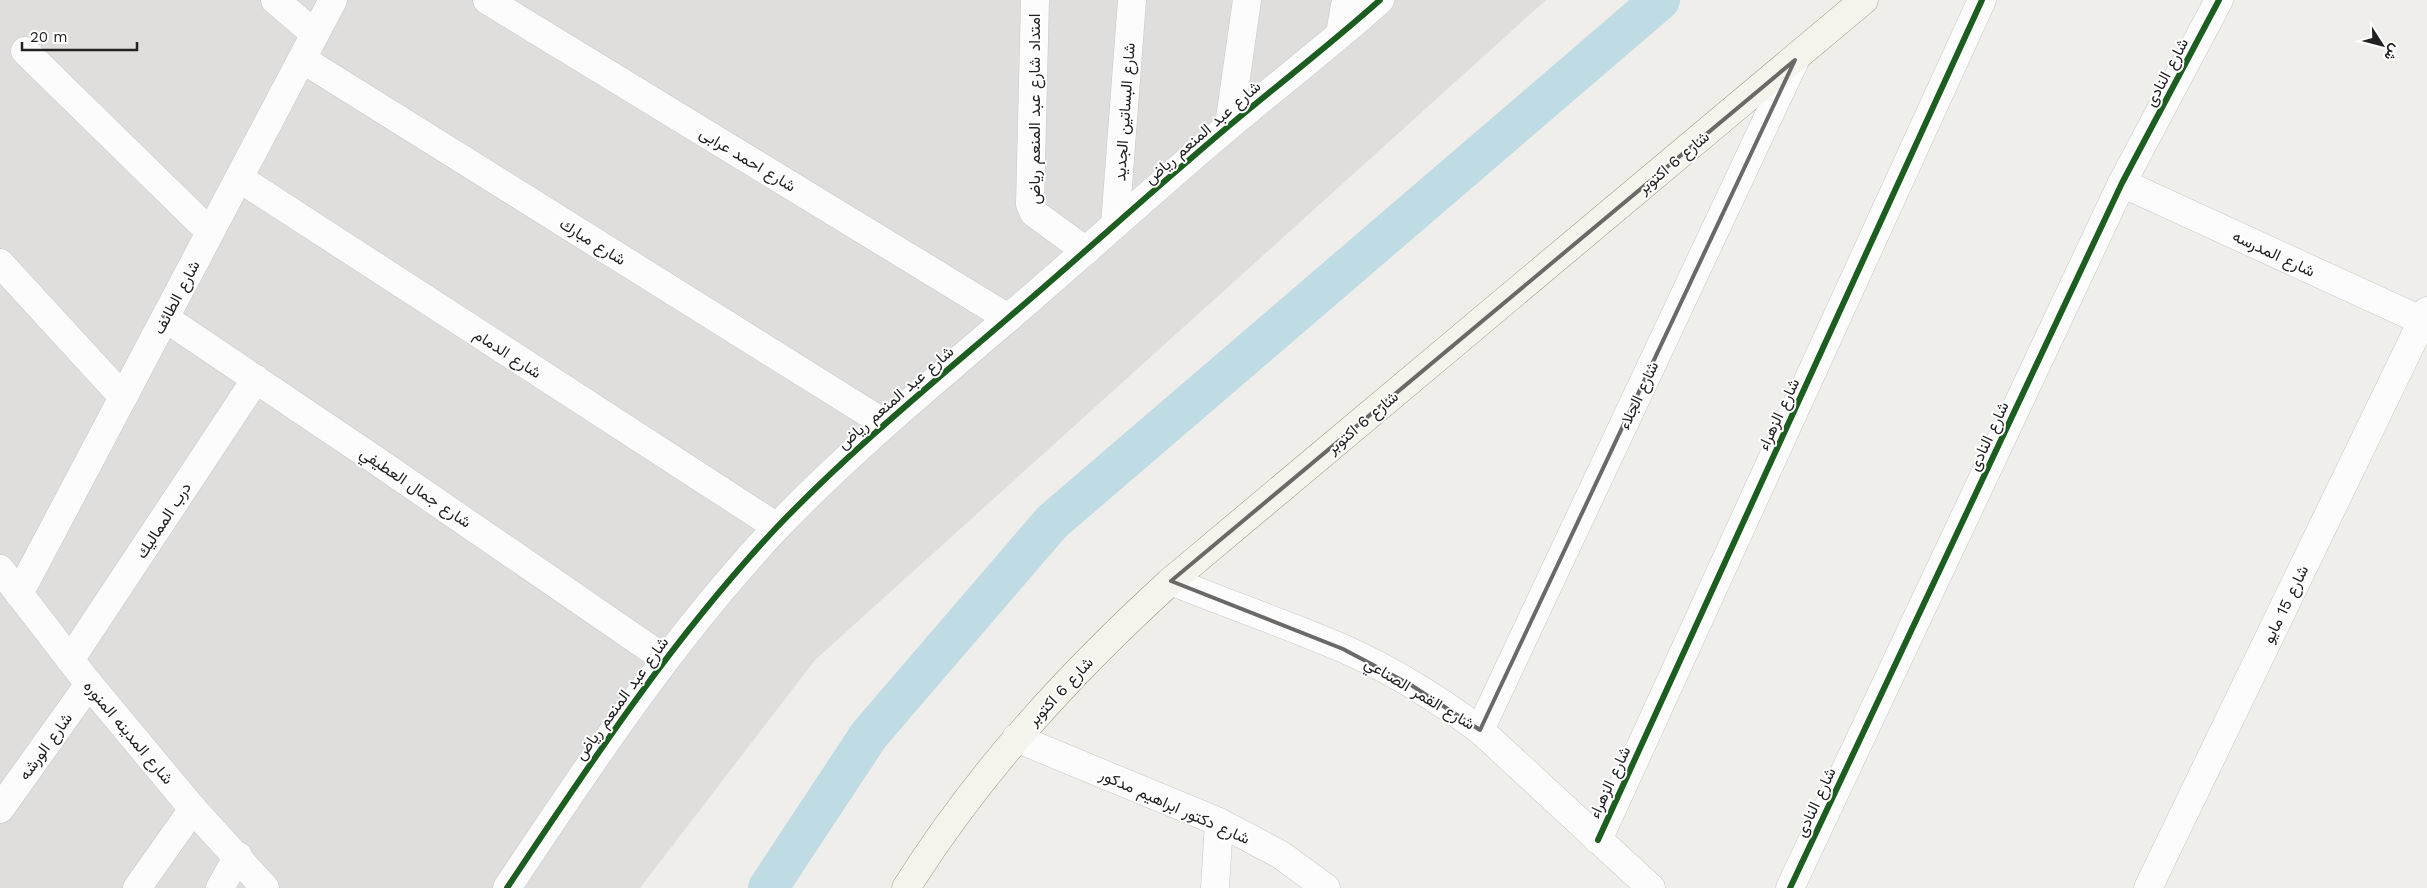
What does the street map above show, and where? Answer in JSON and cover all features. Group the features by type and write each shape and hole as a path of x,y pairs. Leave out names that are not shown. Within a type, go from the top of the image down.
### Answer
{"main road":[{"name":"شارع 6 اكتوبر","path":"906,888 932,847 1016,738 1110,637 1171,581 1795,60 1864,0"}],"street":[{"path":"275,0 315,34"},
{"name":"شارع الطائف","path":"19,594 333,0"},
{"name":"شارع احمد عرابى","path":"487,0 1008,318"},
{"name":"امتداد شارع عبد المنعم رياض","path":"1034,0 1030,204 1034,214 1086,250"},
{"name":"شارع البساتين الجديد","path":"1115,225 1132,0"},
{"path":"1229,126 1247,0"},
{"path":"1340,34 1346,0"},
{"name":"شارع عبد المنعم رياض","path":"506,888 606,740 665,659 719,593 777,527 884,423 1229,126 1380,0"},
{"name":"شارع الزهراء","path":"1598,840 1982,0"},
{"name":"شارع النادى","path":"1790,888 2122,183 2219,0"},
{"path":"25,51 210,232"},
{"name":"شارع مبارك","path":"302,59 884,423"},
{"name":"شارع الجلاء","path":"1480,730 1795,60"},
{"name":"شارع الدمام","path":"239,178 777,527"},
{"name":"شارع المدرسه","path":"2122,183 2425,318"},
{"path":"0,263 123,397"},
{"name":"شارع جمال العطيفي","path":"165,318 665,659"},
{"name":"شارع 15 مايو","path":"2148,888 2425,318"},
{"name":"درب المماليك","path":"70,660 256,379"},
{"name":"شارع المدينه المنوره","path":"0,570 89,684 193,809 266,888"},
{"name":"شارع القمر الصناعي","path":"1171,581 1344,649 1410,685 1480,730 1651,888"},
{"name":"شارع الورشه","path":"0,809 89,684"},
{"name":"شارع دكتور ابراهيم مدكور","path":"1016,738 1219,822 1281,855 1326,888"},
{"path":"137,888 193,809"},
{"path":"1215,888 1219,822"},
{"path":"220,888 238,856"}],"highlighted area":[{"path":"1795,60 1480,730 1411,685 1343,649 1171,581"}],"shaded area":[{"path":"0,0 1546,0 815,660 640,888 0,888"}],"waterway":[{"path":"768,888 869,735 1052,522 1660,0"}],"cycle path":[{"path":"507,888 602,747 669,656 740,568 805,498 890,420 1202,149 1380,0"},
{"path":"1598,840 1982,0"},
{"path":"1790,888 2122,183 2219,0"}]}
